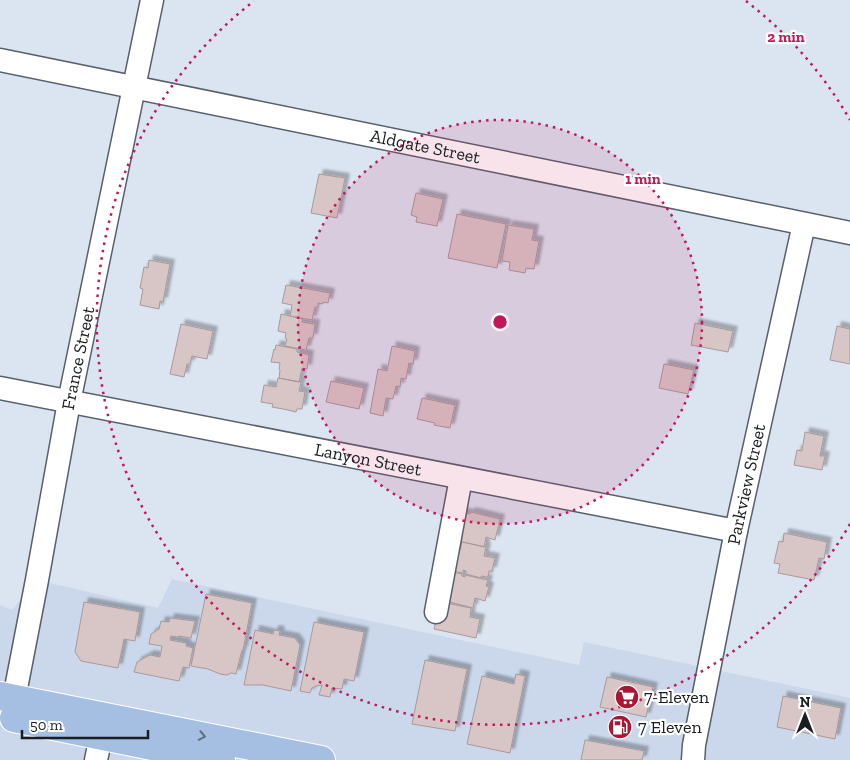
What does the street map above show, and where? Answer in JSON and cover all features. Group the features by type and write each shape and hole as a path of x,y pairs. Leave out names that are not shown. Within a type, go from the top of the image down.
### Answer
{"main road":[{"path":"6,707 98,748 221,760"},
{"path":"6,707 321,760"}],"street":[{"name":"France Street","path":"6,707 38,571 68,402 152,0"},
{"name":"Aldgate Street","path":"0,60 850,233"},
{"name":"Parkview Street","path":"692,755 736,531 804,224"},
{"name":"Lanyon Street","path":"0,388 736,531"},
{"path":"436,612 461,478"}],"shaded area":[{"path":"172,579 579,665 584,642 850,698 850,760 0,760 0,605 12,610 37,580 158,608"}],"building":[{"path":"319,174 345,178 337,218 311,213"},
{"path":"416,193 443,199 437,226 416,222 417,217 411,215"},
{"path":"457,214 506,224 497,268 448,258"},
{"path":"508,225 534,229 532,240 539,241 534,269 526,268 525,273 509,270 510,262 502,261"},
{"path":"149,260 170,264 163,302 160,301 159,309 140,305 143,289 140,288 144,267 148,268"},
{"path":"286,285 330,293 328,303 318,303 312,320 290,316 292,305 282,303"},
{"path":"281,314 303,319 302,322 315,324 313,338 309,338 306,350 285,346 286,333 278,331"},
{"path":"695,323 733,331 728,352 691,345"},
{"path":"181,324 213,331 207,359 192,356 190,364 187,364 184,377 170,374"},
{"path":"837,326 850,329 850,364 830,360"},
{"path":"276,345 297,349 297,352 309,355 307,369 302,368 299,382 279,378 280,363 271,362"},
{"path":"392,346 415,351 413,364 409,363 406,379 401,378 400,387 396,386 393,399 386,398 383,416 370,413 378,369 387,371"},
{"path":"664,364 694,370 688,394 659,388"},
{"path":"278,378 301,382 299,391 305,392 302,409 297,409 296,412 272,407 273,404 261,402 264,385 276,387"},
{"path":"331,381 364,388 359,409 326,402"},
{"path":"422,398 455,405 450,428 417,419"},
{"path":"805,432 824,436 820,456 825,456 822,470 794,465 797,450 802,451"},
{"path":"460,512 470,514 471,512 500,519 495,540 486,537 484,547 459,541"},
{"path":"784,533 827,542 824,559 819,558 814,580 778,573 780,564 774,563 779,541 783,542"},
{"path":"462,542 486,547 484,556 495,558 492,571 489,571 488,577 481,576 481,578 466,574 466,571 463,570 463,573 452,571 456,554 459,554"},
{"path":"452,572 462,574 465,577 465,575 488,580 486,586 489,587 485,601 475,598 473,608 450,602 452,590 448,589"},
{"path":"206,594 252,603 243,650 236,674 220,674 208,669 191,666"},
{"path":"84,602 140,612 135,641 124,639 118,668 81,661 75,652"},
{"path":"446,603 471,608 470,617 480,619 476,638 434,629 437,617"},
{"path":"170,618 195,621 191,638 171,636 170,640 186,643 186,646 193,648 189,668 183,667 179,681 134,672 137,662 150,655 160,657 162,646 149,644 151,634 159,629 161,621 169,622"},
{"path":"314,622 364,632 354,681 344,679 342,689 332,688 330,697 319,695 322,685 312,688 310,693 300,691"},
{"path":"255,630 273,634 274,630 280,631 279,635 295,638 300,645 291,691 263,685 244,685"},
{"path":"425,660 467,669 455,731 412,724"},
{"path":"516,674 525,676 510,753 467,744 482,676 514,684"},
{"name":"7-Eleven","path":"607,677 653,687 646,717 600,707"},
{"path":"783,696 841,708 835,739 777,727"},
{"path":"585,740 644,751 642,760 581,760"}],"place":[{"name":"7-Eleven","path":"627,697"},
{"name":"7 Eleven","path":"620,727"}]}
